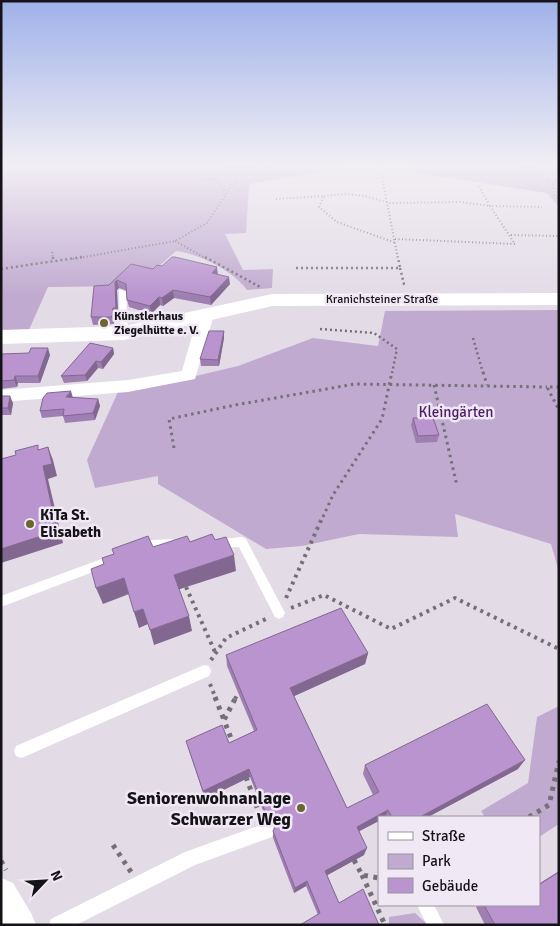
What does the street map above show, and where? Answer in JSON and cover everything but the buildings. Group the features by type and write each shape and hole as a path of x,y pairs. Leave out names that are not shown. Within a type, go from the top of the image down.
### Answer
{"main road":[{"name":"Kranichsteiner Straße","path":"1,337 124,333 253,303 294,299 559,299"}],"street":[{"path":"1,396 128,386 190,374 206,315"},
{"path":"1,895 19,925"}],"lane":[{"path":"122,292 124,333"},
{"path":"202,543 242,542 279,613"},
{"path":"1,602 152,545 182,544"},
{"path":"21,751 204,671"},
{"path":"57,925 138,882 191,858 266,831"},
{"path":"426,906 436,925"}],"path":[{"path":"1,268 111,253 174,240 207,223 215,210"},
{"path":"322,210 337,222 396,243"},
{"path":"296,268 400,268 390,210"},
{"path":"395,239 515,244 511,235 493,210"},
{"path":"511,235 558,236"},
{"path":"174,240 265,290"},
{"path":"52,252 53,261"},
{"path":"279,613 298,576 334,495 382,419 397,349 374,333 320,329"},
{"path":"473,338 487,385"},
{"path":"174,448 169,419 354,384 559,387"},
{"path":"434,385 457,486"},
{"path":"548,387 559,410"},
{"path":"186,587 216,652"},
{"path":"237,753 204,671 226,638 279,613 324,595 391,629 455,598 559,649"},
{"path":"224,720 238,693"},
{"path":"531,816 549,805 559,761"},
{"path":"243,769 266,831"},
{"path":"113,845 138,882"},
{"path":"354,860 385,925"},
{"path":"362,875 378,878"}],"green space":[{"path":"1,210 247,210 246,233 225,234 243,270 273,269 272,288 247,290 234,276 215,264 176,251 137,286 48,287 28,332 1,332"},
{"name":"Kleingärten","path":"559,310 559,572 551,544 455,514 458,537 359,534 302,546 266,549 158,484 158,476 95,488 87,460 118,392 145,388 238,366 313,338 378,346 385,311"},
{"path":"559,706 559,824 540,836 540,816 484,816 481,811 528,783 537,717"},
{"path":"415,913 428,925 389,925 389,917"}],"place":[{"name":"Künstlerhaus Ziegelhütte e. V.","path":"104,323"},
{"name":"KiTa St. Elisabeth","path":"30,524"},
{"name":"Seniorenwohnanlage Schwarzer Weg","path":"301,808"}]}
